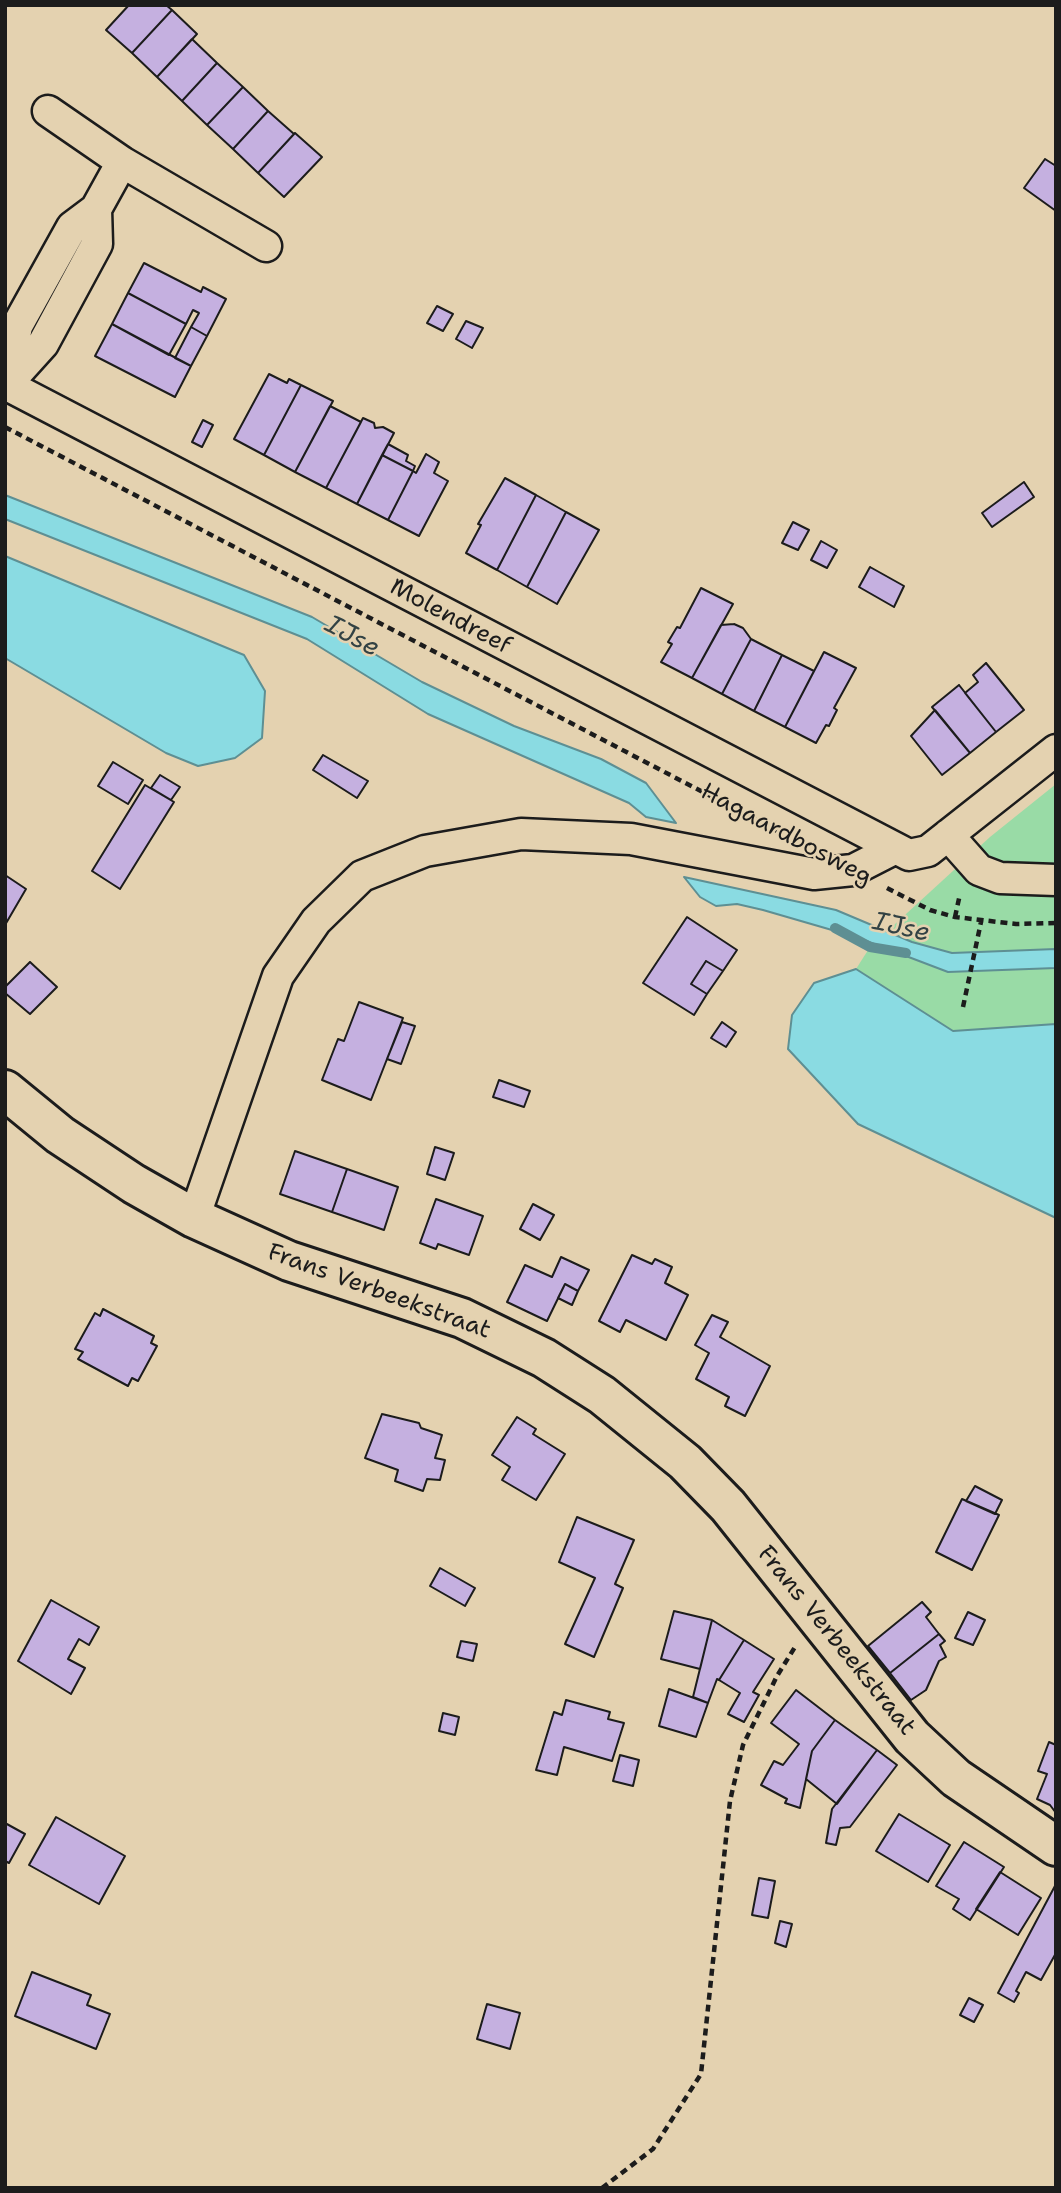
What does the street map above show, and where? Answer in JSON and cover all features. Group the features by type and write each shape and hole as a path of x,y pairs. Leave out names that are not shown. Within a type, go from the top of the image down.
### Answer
{"main road":[{"name":"Frans Verbeekstraat","path":"5,1090 60,1135 134,1184 194,1218 289,1261 462,1318 544,1358 590,1387 649,1430 728,1506 912,1737 956,1778 1056,1846"}],"street":[{"path":"48,111 122,162 266,246"},
{"path":"6,385 17,326 72,226 96,209 122,162"},
{"name":"Molendreef","path":"6,385 894,849"},
{"path":"194,1218 278,976 316,921 362,876 425,851 521,834 631,839 814,874 853,870 894,849 918,855 948,835 1056,750"},
{"path":"948,835 979,870 1000,878 1056,880"}],"path":[{"name":"Hagaardbosweg","path":"5,427 793,839"},
{"name":"Hagaardbosweg","path":"853,870 930,910 981,922 1056,923"},
{"path":"963,1007 981,922"},
{"path":"602,2188 653,2149 701,2074 730,1801 743,1745 777,1676 814,1617"}],"green space":[{"path":"1056,784 1056,1024 953,1031 856,969 870,947 990,837"}],"water":[{"path":"5,495 312,617 422,682 514,726 601,759 646,783 676,823 646,817 629,803 428,714 307,639 5,519"},
{"path":"5,556 244,655 265,691 262,738 235,758 198,766 166,753 5,658"},
{"path":"684,877 836,910 912,942 952,953 1056,949 1056,968 948,972 856,937 763,910 737,904 716,906 700,897"},
{"path":"856,969 953,1031 1056,1024 1056,1218 858,1124 788,1049 792,1015 814,983"}],"building":[{"path":"129,5 166,5 172,10 132,53 106,30"},
{"path":"172,10 197,34 157,77 132,53"},
{"path":"192,39 217,63 182,101 157,77"},
{"path":"217,63 243,87 207,125 182,101"},
{"path":"243,87 268,111 233,149 207,125"},
{"path":"268,111 294,134 258,173 233,149"},
{"path":"295,133 322,157 284,197 258,173"},
{"path":"1045,159 1056,166 1056,211 1024,188"},
{"path":"144,263 201,292 203,287 226,299 207,336 191,327 199,313 193,310 186,324 128,293"},
{"path":"128,293 186,324 169,355 112,324"},
{"path":"437,306 453,314 443,331 427,323"},
{"path":"466,321 483,328 472,348 456,339"},
{"path":"112,324 191,366 175,397 95,356"},
{"path":"191,327 207,336 191,366 175,358"},
{"path":"269,374 287,383 289,379 301,385 264,455 234,439"},
{"path":"301,385 333,401 295,472 264,455"},
{"path":"330,406 361,422 326,488 295,472"},
{"path":"363,418 374,423 375,428 383,427 394,433 357,504 326,488"},
{"path":"203,420 213,425 202,447 192,442"},
{"path":"388,444 408,455 406,461 415,466 413,471 382,455"},
{"path":"426,454 439,462 434,473 448,481 419,536 388,520 413,471 416,473"},
{"path":"382,455 413,471 388,520 357,504"},
{"path":"505,478 536,495 497,570 466,553 481,525 478,524"},
{"path":"1024,482 1034,497 992,527 982,513"},
{"path":"536,495 566,512 527,587 497,570"},
{"path":"566,512 599,530 557,604 527,587"},
{"path":"793,522 809,530 798,550 782,543"},
{"path":"821,541 837,550 827,568 811,560"},
{"path":"870,567 904,586 894,607 859,587"},
{"path":"701,588 733,604 692,678 661,662 672,644 668,642 677,627 680,628"},
{"path":"734,624 743,628 751,639 722,694 692,678 721,625"},
{"path":"751,639 782,655 754,711 722,694"},
{"path":"824,652 856,668 834,708 837,710 829,726 826,725 816,743 785,727"},
{"path":"782,655 814,671 785,727 754,711"},
{"path":"986,663 1024,710 996,732 965,693 978,682 973,675"},
{"path":"959,685 996,732 970,753 932,707"},
{"path":"935,710 970,753 942,775 911,736"},
{"path":"323,755 368,781 357,798 313,770"},
{"path":"113,762 143,780 128,804 98,786"},
{"path":"160,775 180,787 171,800 151,788"},
{"path":"145,785 174,802 120,889 92,871"},
{"path":"5,875 26,889 5,925"},
{"path":"687,917 737,950 723,971 706,961 691,984 707,994 694,1015 643,983"},
{"path":"706,961 723,971 707,994 691,984"},
{"path":"30,962 57,987 30,1014 5,993 5,987"},
{"path":"359,1002 403,1018 371,1100 322,1080 338,1039 344,1041"},
{"path":"402,1022 415,1026 401,1064 387,1059"},
{"path":"722,1022 736,1032 726,1047 711,1038"},
{"path":"499,1080 530,1091 524,1107 493,1097"},
{"path":"435,1147 454,1153 445,1180 427,1174"},
{"path":"295,1151 347,1169 332,1212 280,1194"},
{"path":"347,1169 398,1187 384,1230 332,1212"},
{"path":"436,1199 483,1216 469,1255 438,1244 436,1249 420,1243"},
{"path":"533,1204 554,1215 540,1240 520,1229"},
{"path":"632,1255 652,1264 655,1259 672,1267 665,1283 688,1295 666,1340 626,1320 620,1332 599,1321"},
{"path":"561,1257 589,1270 578,1291 565,1284 547,1321 507,1302 525,1265 552,1277"},
{"path":"565,1284 578,1291 572,1305 558,1298"},
{"path":"103,1309 154,1336 151,1343 157,1346 138,1381 132,1378 128,1386 78,1359 83,1352 75,1349 95,1313 100,1316"},
{"path":"712,1315 728,1322 720,1337 770,1366 745,1416 725,1406 729,1397 696,1379 709,1353 695,1345"},
{"path":"382,1414 419,1423 421,1428 442,1435 435,1458 445,1460 440,1480 427,1479 423,1491 395,1481 398,1470 365,1458"},
{"path":"517,1417 536,1429 533,1434 565,1454 536,1500 502,1480 510,1467 492,1455"},
{"path":"975,1486 1002,1500 995,1514 966,1501"},
{"path":"962,1499 999,1515 972,1570 936,1552"},
{"path":"577,1517 634,1540 615,1584 623,1588 594,1657 565,1644 595,1578 559,1562"},
{"path":"440,1568 475,1588 465,1606 430,1586"},
{"path":"51,1600 99,1627 89,1645 79,1639 68,1659 85,1668 71,1694 18,1661"},
{"path":"922,1602 931,1612 926,1617 939,1634 890,1673 868,1646"},
{"path":"674,1611 712,1620 700,1669 661,1659"},
{"path":"968,1612 985,1620 973,1645 955,1638"},
{"path":"712,1620 744,1640 719,1680 717,1679 708,1703 693,1697"},
{"path":"939,1634 945,1641 940,1645 946,1657 939,1661 926,1690 911,1700 890,1673"},
{"path":"744,1640 774,1659 753,1692 759,1695 744,1722 728,1714 740,1693 719,1680"},
{"path":"461,1641 477,1644 473,1661 457,1657"},
{"path":"669,1689 708,1703 696,1737 659,1726"},
{"path":"796,1690 835,1720 812,1751 800,1808 785,1803 787,1799 761,1785 774,1761 783,1765 799,1744 771,1723"},
{"path":"566,1700 610,1712 608,1719 624,1723 612,1761 564,1747 557,1775 536,1770 554,1712 562,1715"},
{"path":"443,1713 459,1717 455,1735 439,1731"},
{"path":"835,1720 877,1750 837,1804 806,1779 812,1751"},
{"path":"1049,1742 1056,1745 1056,1813 1050,1805 1037,1799 1047,1774 1038,1771"},
{"path":"877,1750 897,1765 850,1827 840,1828 836,1845 826,1843 832,1809"},
{"path":"620,1755 639,1760 633,1786 613,1781"},
{"path":"899,1814 950,1845 928,1882 876,1851"},
{"path":"56,1817 125,1856 99,1904 29,1865"},
{"path":"5,1823 25,1834 9,1863 5,1861"},
{"path":"964,1842 1004,1867 970,1920 953,1909 959,1899 936,1886"},
{"path":"1000,1872 1041,1898 1018,1935 976,1909"},
{"path":"759,1878 775,1881 768,1918 752,1915"},
{"path":"1056,1884 1056,1953 1041,1980 1026,1972 1016,1991 1019,1993 1014,2002 998,1993"},
{"path":"780,1921 792,1924 786,1947 775,1943"},
{"path":"32,1972 91,1995 87,2005 110,2014 96,2049 15,2016"},
{"path":"969,1998 983,2005 974,2022 960,2015"},
{"path":"487,2004 520,2013 510,2049 477,2039"}],"waterway":[{"name":"IJse","path":"835,928 870,947 906,953"}]}
